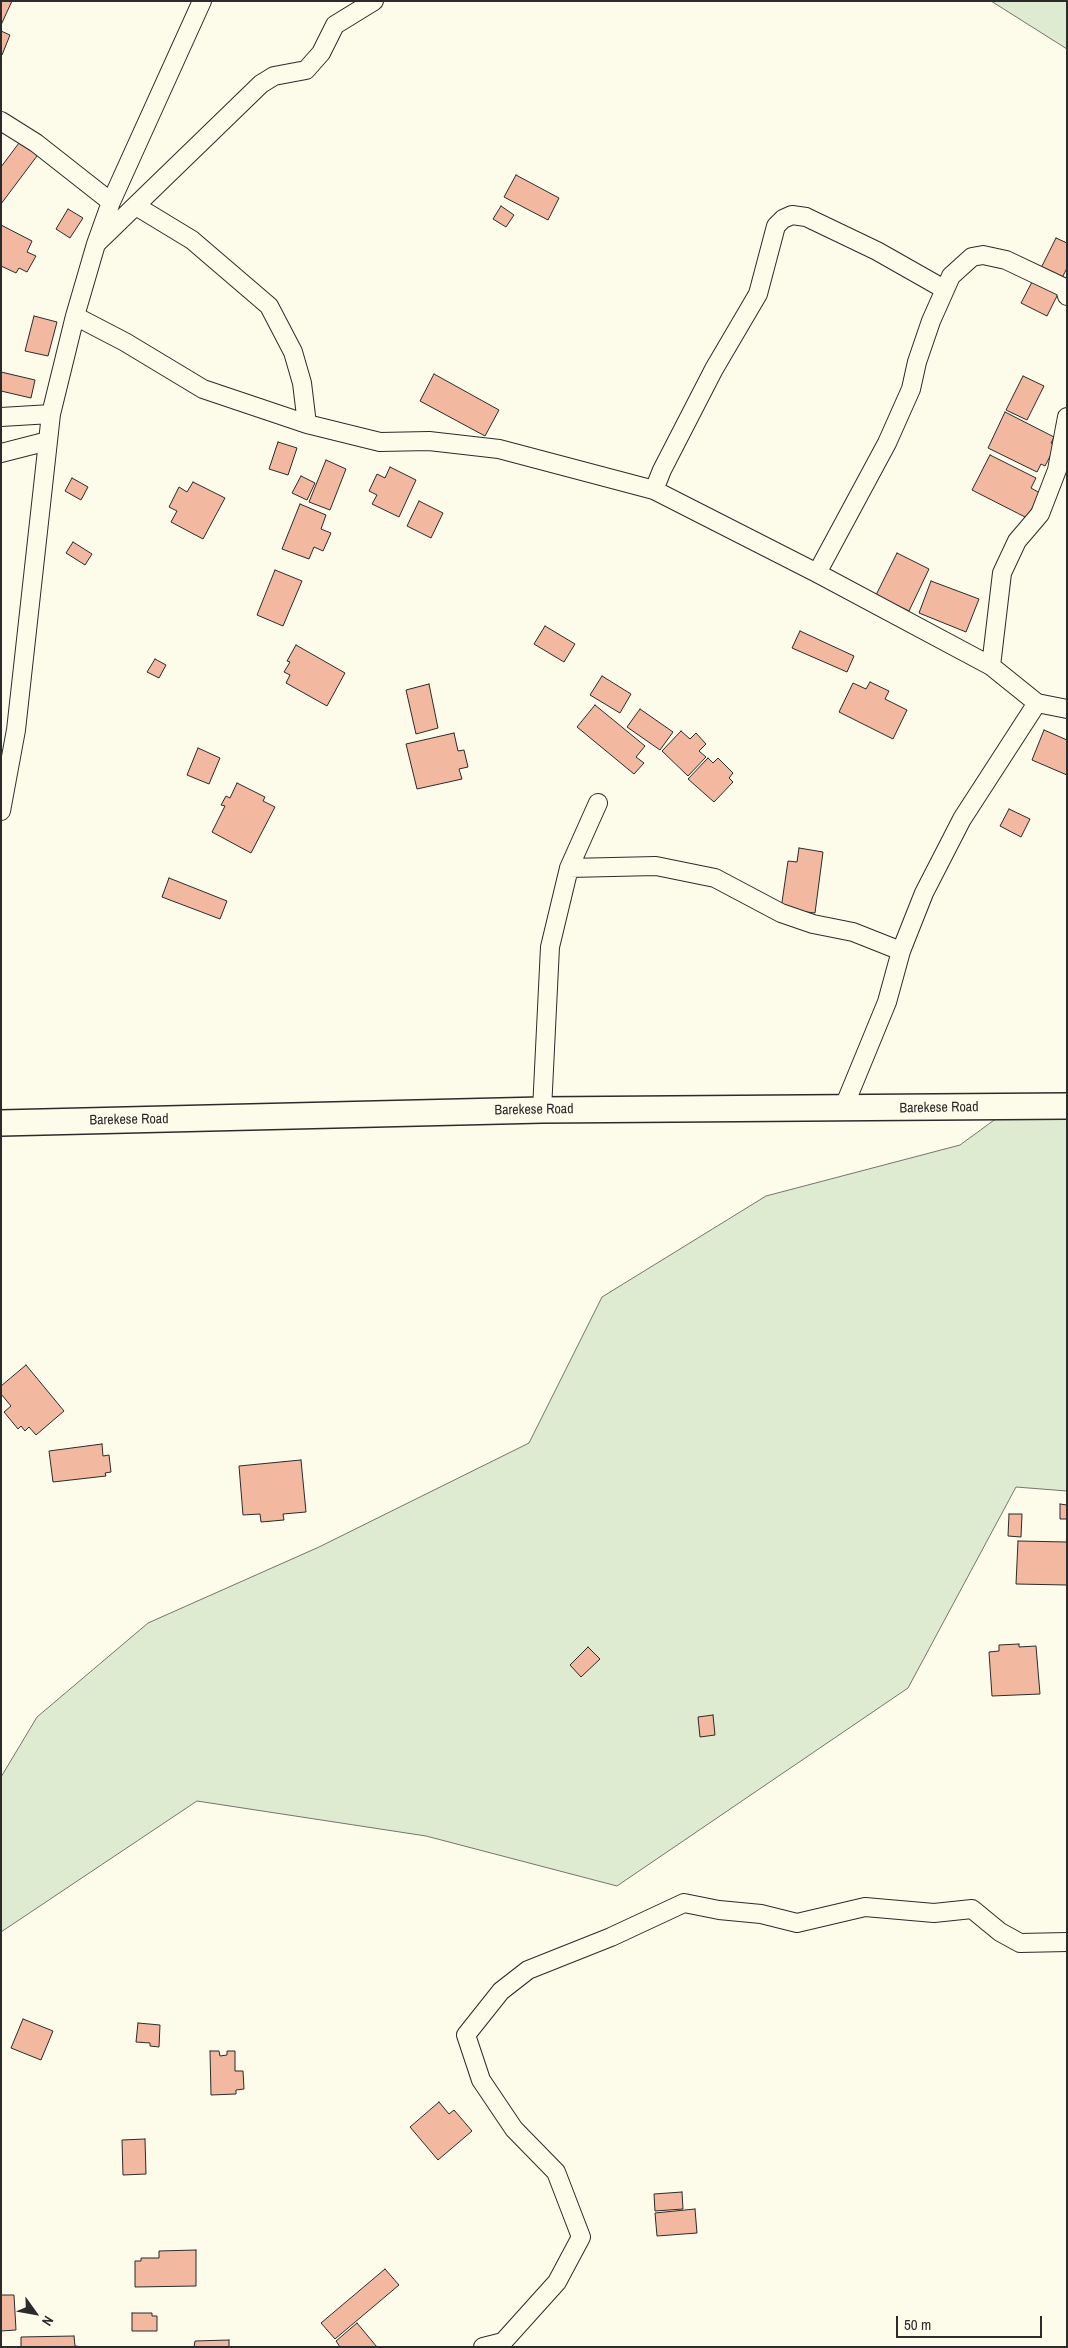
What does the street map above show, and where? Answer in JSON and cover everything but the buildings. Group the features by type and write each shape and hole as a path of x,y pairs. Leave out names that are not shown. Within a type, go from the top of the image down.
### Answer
{"main road":[{"name":"Barekese Road","path":"1,1123 542,1110 1067,1106"}],"street":[{"path":"1,811 16,730 51,414 75,316 96,244 111,202 202,1"},
{"path":"96,244 261,84 274,76 306,70 321,53 335,25 374,1"},
{"path":"1,121 36,143 111,202"},
{"path":"136,206 192,240 241,279 269,306 293,352 302,383 307,424"},
{"path":"654,490 662,470 714,369 758,294 776,226 783,219 792,215 806,217 877,251 944,289"},
{"path":"817,573 887,443 911,389 917,362 944,289 951,276 972,257 983,255 1006,260 1065,288 1067,296"},
{"path":"75,316 125,342 203,389 307,424 380,442 429,441 499,450 654,490 693,508 991,666 1037,703 1067,709"},
{"path":"1,417 51,414"},
{"path":"991,666 1002,573 1017,541 1040,514 1057,470 1067,417"},
{"path":"1,453 48,440"},
{"path":"843,1109 887,1002 901,951 924,893 962,819 1037,703"},
{"path":"542,1110 550,947 569,868 598,803"},
{"path":"569,868 656,866 715,878 781,913 813,924 853,932 901,951"},
{"path":"483,2347 503,2342 557,2282 581,2237 556,2172 514,2129 481,2080 466,2034 501,1991 528,1970 620,1933 684,1903 719,1910 762,1914 796,1923 865,1907 934,1913 972,1909 1000,1932 1020,1943 1067,1942"}],"green space":[{"path":"991,1 1067,1 1067,49"},
{"path":"1001,1115 1067,1115 1067,1491 1016,1487 908,1688 617,1886 426,1836 197,1801 1,1932 1,1777 37,1717 148,1623 319,1547 529,1443 602,1297 766,1196 960,1145"}]}
